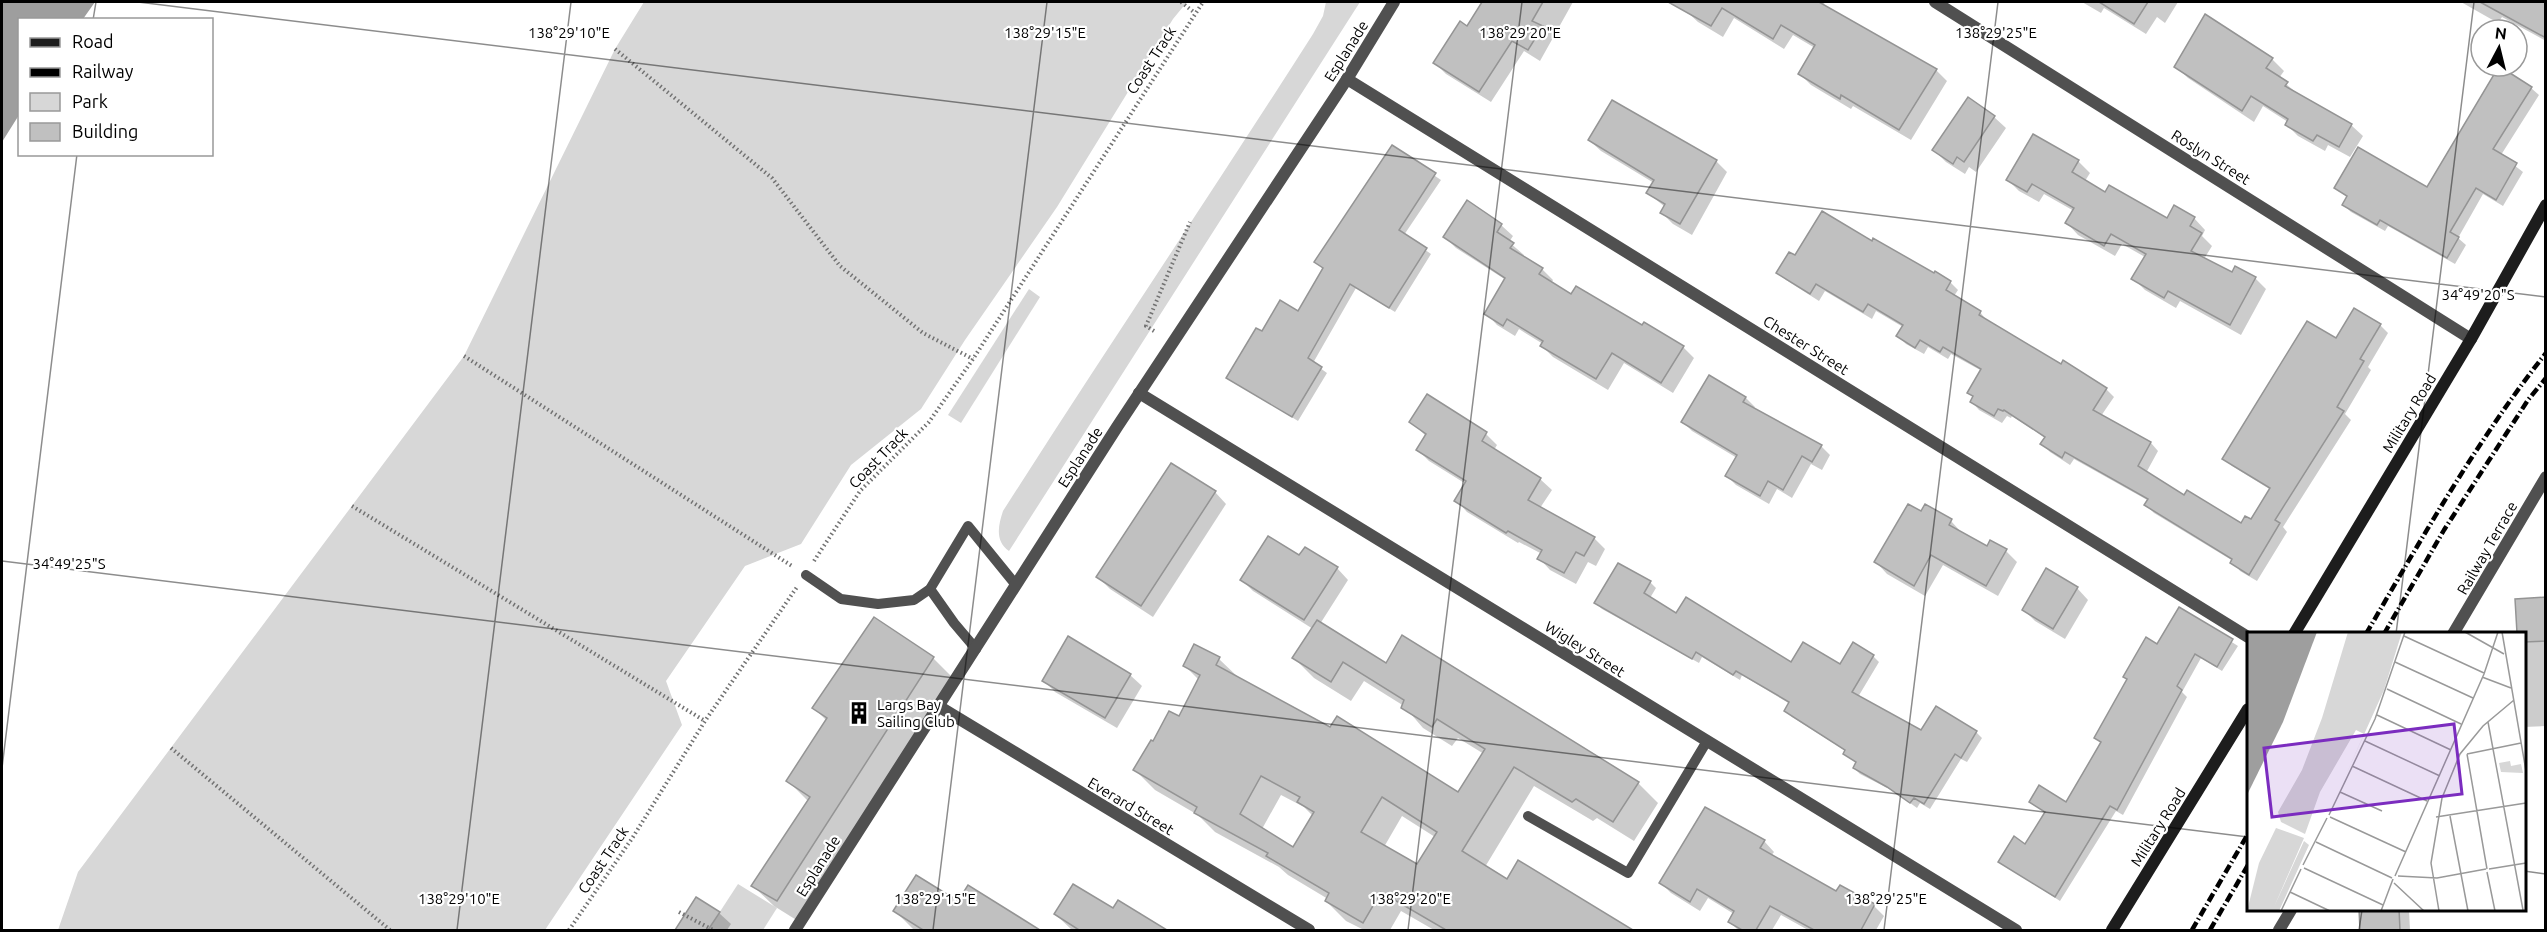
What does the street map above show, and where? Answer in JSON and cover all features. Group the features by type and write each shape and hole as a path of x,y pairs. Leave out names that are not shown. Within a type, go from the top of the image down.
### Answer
{"main road":[{"name":"Military Road","path":"2295,632 2471,339 2546,205"},
{"name":"Military Road","path":"2112,930 2247,711"}],"street":[{"name":"Esplanade","path":"795,930 1140,393 1347,79 1394,2"},
{"name":"Roslyn Street","path":"1935,2 2471,339"},
{"name":"Chester Street","path":"1347,79 2247,636"},
{"name":"Wigley Street","path":"1140,393 2016,930"},
{"name":"Railway Terrace","path":"2454,632 2546,477"},
{"name":"Everard Street","path":"938,706 1309,930"},
{"path":"2279,930 2290,911"}],"lane":[{"path":"806,575 841,598 878,604 914,600 930,589 968,526 1016,585"},
{"path":"930,589 976,649"},
{"path":"1528,816 1628,873 1707,741"}],"path":[{"path":"1181,2 1195,13"},
{"name":"Coast Track","path":"569,930 633,837 705,721 806,575 860,491 929,422 973,359 1203,2"},
{"path":"615,49 772,178 840,266 923,333 973,359"},
{"path":"1154,331 1146,326 1190,222"},
{"path":"464,356 806,575"},
{"path":"352,506 705,721"},
{"path":"171,748 390,930"},
{"path":"679,912 713,930"}],"green space":[{"path":"644,2 1187,2 1173,19 1057,207 965,340 921,409 851,465 801,544 745,566 666,681 682,725 545,930 58,930 78,872 464,356 615,49"},
{"path":"1326,2 1360,2 1009,551 1001,543 999,533 1003,511 1313,34 1323,16"},
{"path":"1029,289 1040,297 961,423 948,415"},
{"path":"738,884 777,908 763,930 708,930"}],"shaded area":[{"path":"2,2 95,2 84,18 18,18 18,117 2,142"}],"building":[{"path":"1482,2 1543,2 1532,21 1543,26 1528,50 1512,41 1479,92 1433,63 1460,21 1467,26"},
{"path":"1668,2 1819,2 1937,69 1899,130 1841,95 1840,99 1798,74 1815,45 1781,25 1773,39 1722,8 1711,26"},
{"path":"2099,2 2148,2 2134,24"},
{"path":"2480,2 2546,2 2546,38 2529,29 2529,18 2509,18"},
{"path":"2205,14 2273,58 2266,68 2288,82 2285,86 2352,124 2339,147 2317,135 2313,141 2285,125 2288,119 2251,96 2242,111 2174,67"},
{"path":"2492,78 2518,78 2532,87 2493,149 2517,163 2496,200 2476,188 2450,232 2459,237 2447,258 2380,220 2377,225 2342,205 2347,196 2334,188 2358,147 2427,187"},
{"path":"1968,97 1995,116 1964,162 1957,157 1953,164 1932,150"},
{"path":"1612,100 1717,160 1680,224 1660,213 1665,204 1646,193 1654,180 1588,140"},
{"path":"2033,134 2079,160 2072,172 2105,192 2109,185 2167,218 2174,205 2195,217 2190,226 2202,233 2191,251 2232,272 2235,266 2256,277 2230,325 2168,291 2164,298 2131,279 2146,254 2111,234 2104,246 2065,223 2074,208 2032,184 2027,192 2006,180"},
{"path":"1392,145 1436,173 1399,230 1427,248 1389,308 1350,284 1308,358 1322,367 1292,417 1226,378 1256,328 1262,331 1280,300 1298,311 1323,268 1314,262"},
{"path":"1467,200 1502,224 1497,232 1514,243 1510,248 1543,268 1539,274 1571,294 1576,286 1642,325 1644,322 1684,346 1661,383 1612,353 1596,379 1540,346 1543,341 1507,319 1503,326 1484,314 1505,278 1443,237"},
{"path":"1822,211 1872,241 1873,238 1934,273 1935,271 1951,281 1946,290 1981,311 1979,315 2061,364 2063,360 2107,388 2093,410 2151,442 2138,466 2184,495 2187,490 2241,523 2245,516 2251,519 2270,488 2222,459 2307,321 2336,338 2354,308 2381,324 2360,359 2364,361 2337,407 2344,411 2275,520 2280,523 2249,575 2230,563 2232,559 2144,505 2148,499 2065,452 2062,458 2040,444 2045,437 2004,410 1998,409 1994,416 1970,402 1973,396 1967,393 1981,369 1943,347 1940,352 1920,340 1915,348 1896,336 1903,325 1868,304 1863,312 1816,284 1810,294 1776,273 1789,252 1795,255"},
{"path":"1709,375 1746,397 1743,402 1822,445 1812,462 1802,456 1783,490 1768,481 1760,496 1725,476 1737,455 1681,422"},
{"path":"1427,394 1487,432 1482,441 1541,478 1528,500 1595,537 1584,556 1576,552 1564,573 1537,559 1542,550 1508,531 1506,533 1454,501 1466,481 1416,450 1426,434 1409,422"},
{"path":"1171,463 1216,491 1141,606 1096,577"},
{"path":"1908,504 1921,511 1925,504 1952,519 1949,525 1987,546 1990,540 2007,549 1986,586 1931,555 1914,586 1874,562"},
{"path":"1268,536 1299,555 1305,547 1338,567 1304,620 1240,580"},
{"path":"1618,563 1651,581 1644,593 1676,613 1686,597 1791,662 1803,642 1840,664 1853,642 1874,655 1852,692 1921,730 1936,706 1977,731 1961,758 1955,754 1924,804 1914,798 1910,803 1853,768 1856,762 1843,754 1845,750 1784,711 1789,702 1736,671 1733,675 1696,652 1692,659 1594,603"},
{"path":"2046,568 2078,587 2053,629 2022,610"},
{"path":"2546,597 2546,641 2526,642 2526,632 2517,632 2515,599"},
{"path":"2179,607 2233,639 2217,667 2195,654 2177,686 2182,690 2117,810 2110,806 2055,897 1998,862 2014,836 2025,844 2045,812 2029,802 2039,785 2066,802 2101,742 2094,738 2127,679 2123,677 2146,637 2157,644"},
{"name":"Largs Bay Sailing Club","path":"874,617 934,657 777,901 751,886 810,797 786,781 827,718 812,708"},
{"path":"1317,620 1386,663 1402,635 1639,782 1613,822 1576,799 1572,802 1514,767 1462,851 1507,879 1518,860 1633,930 1446,930 1381,892 1363,923 1325,901 1329,893 1266,856 1268,853 1194,813 1197,807 1133,770 1151,740 1153,741 1169,711 1179,716 1200,675 1183,666 1194,644 1220,657 1216,665 1330,727 1337,716 1458,792 1485,749 1437,719 1432,727 1401,708 1404,700 1343,662 1331,682 1292,658","holes":["1261,776 1300,797 1297,802 1314,812 1293,847 1240,814","1382,797 1437,832 1417,864 1361,832"]},
{"path":"1068,636 1131,674 1105,718 1042,681"},
{"path":"1705,807 1765,840 1760,848 1836,891 1840,885 1875,904 1861,930 1814,930 1770,906 1756,930 1742,930 1728,922 1734,911 1697,889 1690,902 1659,883"},
{"path":"916,875 958,901 968,885 1040,930 923,930 893,911"},
{"path":"1073,884 1113,908 1118,900 1167,930 1079,930 1054,914"},
{"path":"696,897 720,912 708,930 675,930"},
{"path":"2359,911 2399,911 2400,930 2360,930"}],"railway":[{"path":"2367,632 2473,455 2546,353"},
{"path":"2385,632 2444,530 2528,400 2546,378"},
{"path":"2192,930 2247,836"},
{"path":"2210,930 2247,867"}],"place":[{"name":"Largs Bay Sailing Club","path":"859,713"}]}
